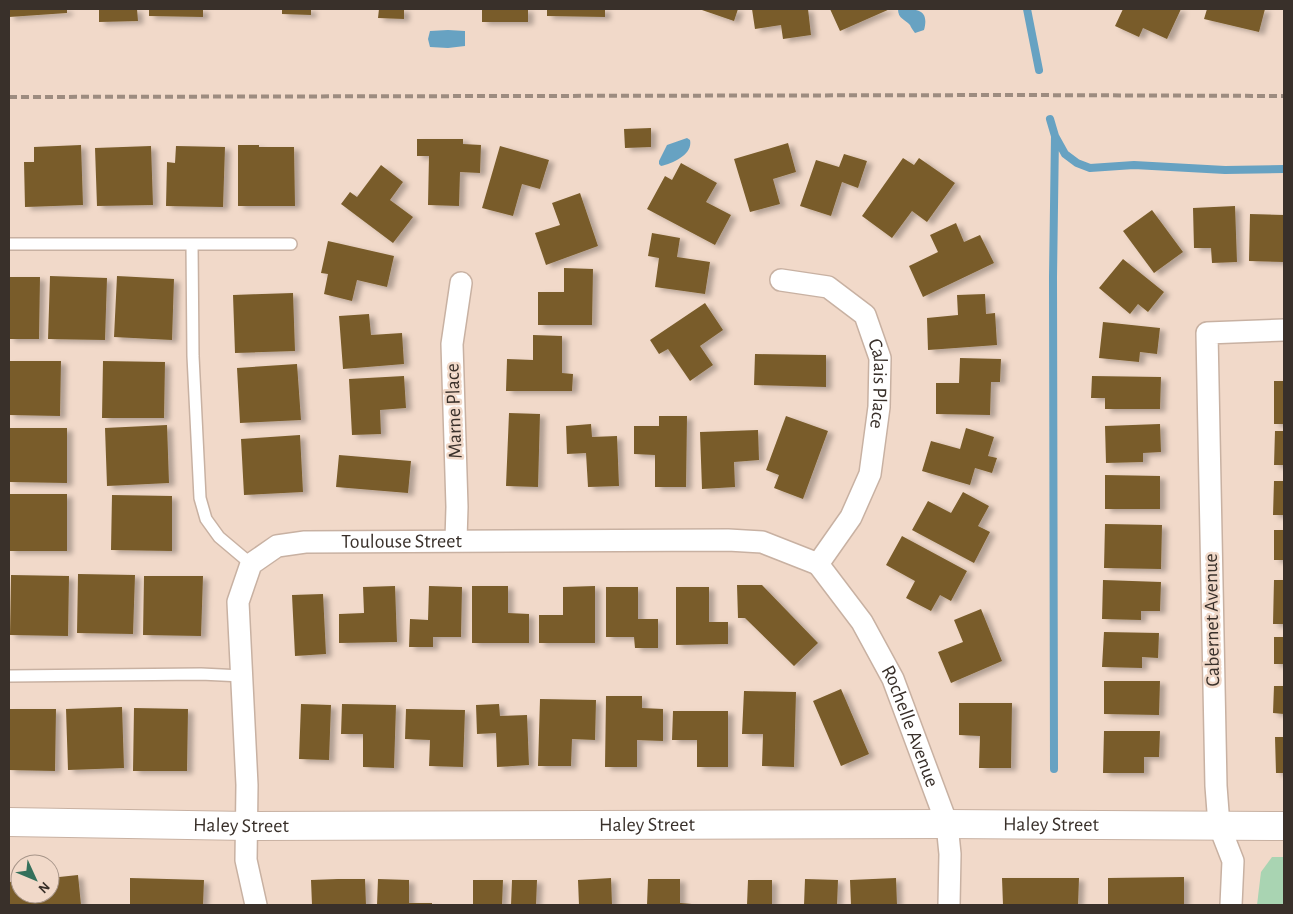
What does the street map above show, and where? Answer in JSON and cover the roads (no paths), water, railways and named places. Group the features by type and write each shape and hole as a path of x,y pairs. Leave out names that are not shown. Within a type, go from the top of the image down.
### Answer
{"street":[{"name":"Calais Place","path":"781,280 828,287 865,315 880,358 879,407 870,474 851,517 818,564"},
{"name":"Marne Place","path":"456,540 457,507 452,344 462,283"},
{"name":"Cabernet Avenue","path":"1231,905 1233,861 1219,825 1216,786 1207,333 1284,330"},
{"name":"Toulouse Street","path":"251,564 277,546 305,542 456,540 728,540 762,542 818,564"},
{"path":"251,564 238,602 247,784 246,860 256,905"},
{"name":"Rochelle Avenue","path":"818,564 862,622 893,679 947,824 950,854 949,905"},
{"name":"Haley Street","path":"9,822 247,826 947,824 1284,826"}],"lane":[{"path":"9,244 291,244"},
{"path":"192,244 194,356 200,498 206,519 220,537 251,564"},
{"path":"9,676 201,674 242,676"}],"water":[{"path":"898,9 920,11 925,17 924,30 915,33 910,25 900,17"},
{"path":"430,31 465,31 465,46 448,48 430,47 428,39"},
{"path":"687,138 690,140 690,145 686,154 671,163 661,166 659,164 667,145"}],"waterway":[{"path":"1027,9 1039,70"},
{"path":"1050,119 1055,136 1065,154 1077,163 1090,168 1134,165 1225,170 1284,169"},
{"path":"1054,769 1053,277 1055,136"}],"railway":[{"path":"9,97 1284,96"}]}
